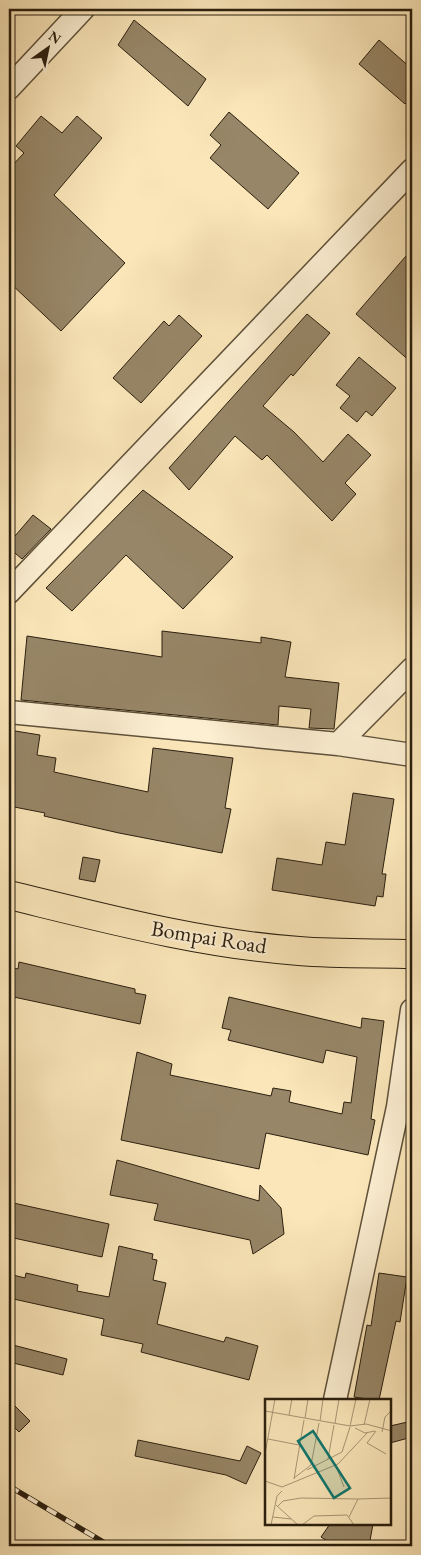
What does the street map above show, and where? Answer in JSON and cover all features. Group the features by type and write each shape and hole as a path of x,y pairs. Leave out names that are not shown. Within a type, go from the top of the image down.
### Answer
{"main road":[{"name":"Bompai Road","path":"9,895 132,924 222,941 298,951 412,954"}],"lane":[{"path":"9,88 83,9"},
{"path":"9,592 412,170"},
{"path":"338,744 412,669"},
{"path":"9,712 338,744 412,755"},
{"path":"335,1399 398,1107 412,1010"}],"building":[{"path":"134,20 206,79 188,106 118,45"},
{"path":"379,40 412,69 412,96 405,104 359,64"},
{"path":"229,112 299,173 268,209 210,158 221,145 210,135"},
{"path":"41,116 62,133 77,116 102,138 54,195 125,263 61,331 9,282 9,169 24,153 16,146"},
{"path":"412,249 412,363 356,314"},
{"path":"307,314 330,333 293,376 291,374 263,406 294,432 323,462 348,434 371,455 345,483 356,494 332,521 267,455 262,460 235,436 189,490 169,468"},
{"path":"179,315 202,336 141,403 113,378 164,321 169,326"},
{"path":"359,357 396,388 372,416 366,411 357,422 340,408 350,396 336,385"},
{"path":"143,490 233,557 183,609 126,555 72,611 46,588"},
{"path":"33,515 51,529 22,559 9,548 9,543"},
{"path":"162,631 261,643 261,637 291,642 285,677 339,683 334,729 309,728 311,709 279,706 278,725 21,700 27,636 162,657"},
{"path":"9,730 40,735 37,755 56,758 54,772 148,792 153,748 233,758 225,808 231,809 222,853 119,833 44,816 45,813 9,806"},
{"path":"353,793 394,799 382,874 386,874 383,897 377,896 375,906 272,890 277,858 322,865 326,842 345,845"},
{"path":"83,857 100,860 95,882 79,879"},
{"path":"19,962 135,989 135,993 146,995 140,1024 9,996 9,967 18,969"},
{"path":"229,997 361,1028 362,1018 384,1021 371,1119 375,1120 368,1155 266,1133 259,1169 121,1140 137,1052 172,1064 170,1075 271,1096 273,1088 291,1091 289,1102 342,1114 344,1102 351,1103 357,1057 326,1050 323,1063 228,1040 231,1030 222,1028"},
{"path":"117,1160 259,1201 260,1185 281,1208 284,1234 253,1254 250,1240 154,1220 158,1204 110,1195"},
{"path":"9,1202 109,1224 102,1257 9,1237"},
{"path":"119,1246 153,1254 152,1259 157,1260 153,1280 166,1283 157,1324 224,1342 226,1337 258,1346 249,1380 141,1352 143,1344 101,1335 104,1319 9,1298 9,1274 25,1278 26,1273 78,1285 77,1291 109,1297"},
{"path":"379,1273 407,1277 400,1322 396,1321 379,1399 354,1397 367,1325 371,1326"},
{"path":"9,1344 67,1359 63,1375 9,1362"},
{"path":"9,1400 30,1421 19,1432 9,1422"},
{"path":"412,1421 412,1437 391,1443 391,1426"},
{"path":"138,1440 240,1461 247,1446 261,1453 246,1484 226,1475 135,1456"},
{"path":"329,1525 373,1525 369,1546 335,1546 321,1537"}],"railway":[{"path":"9,1486 110,1546"}]}
